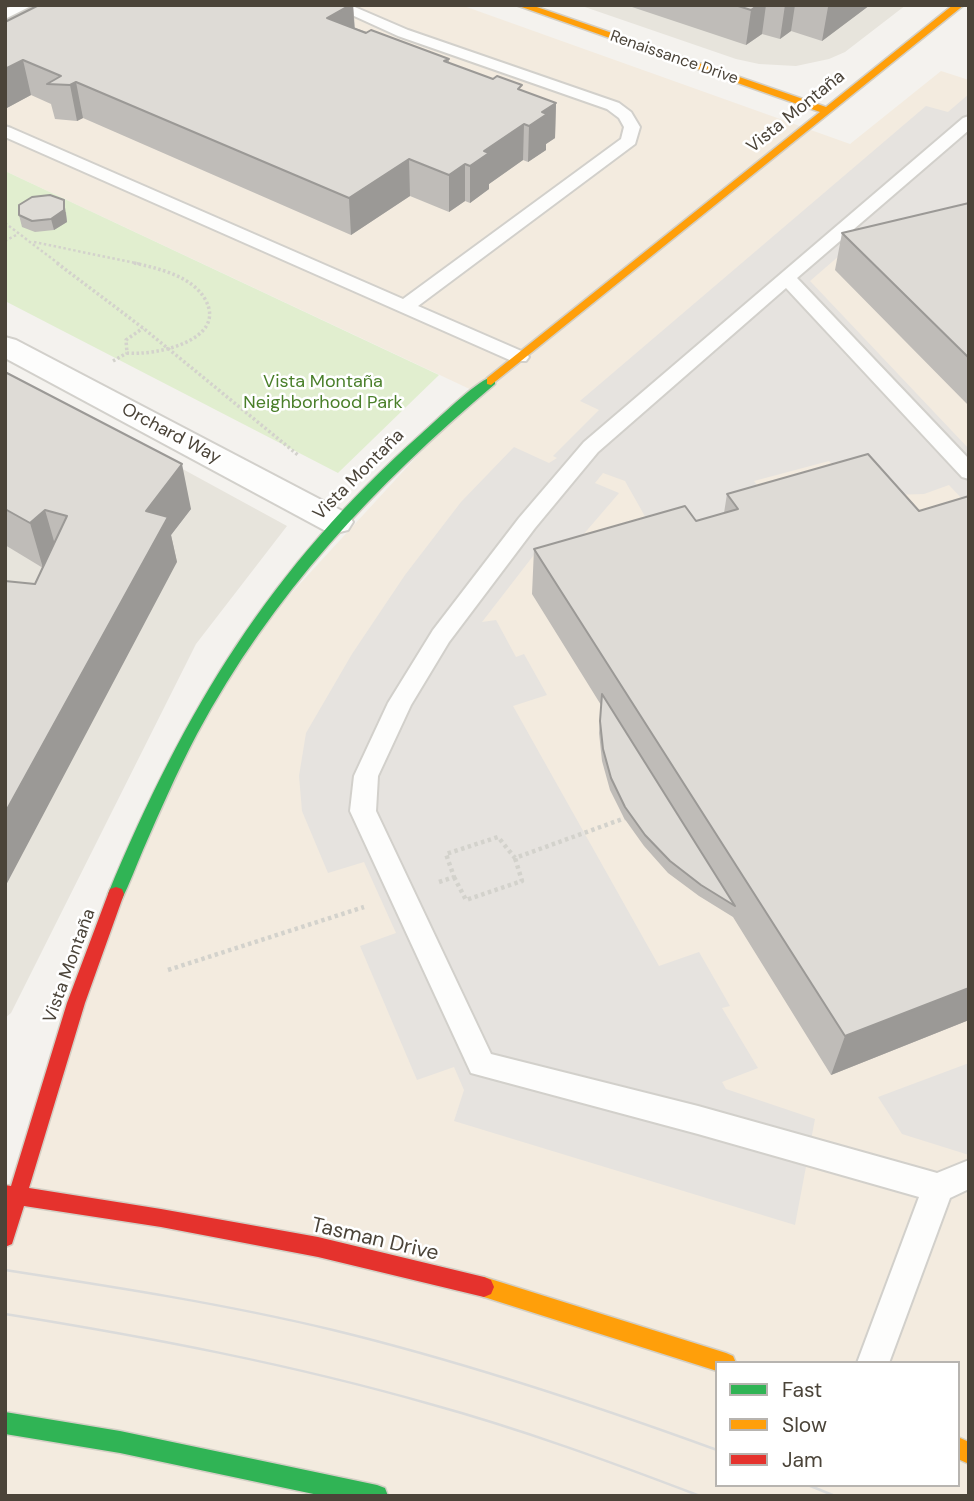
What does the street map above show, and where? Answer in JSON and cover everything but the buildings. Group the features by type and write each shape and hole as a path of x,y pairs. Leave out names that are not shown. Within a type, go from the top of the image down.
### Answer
{"main road":[{"name":"Renaissance Drive","path":"521,5 828,111"},
{"name":"Vista Montaña","path":"5,1237 11,1194 86,973 125,870 164,783 205,704 251,632 336,522 414,448 519,357 959,5"},
{"name":"Tasman Drive","path":"11,1194 318,1247 492,1289 720,1361"},
{"path":"5,1423 120,1442 377,1496"}],"street":[{"name":"Orchard Way","path":"5,346 336,522"}],"lane":[{"path":"5,15 26,5"},
{"path":"337,5 403,33 613,106 625,115 632,127 629,141 404,307"},
{"path":"969,121 591,447 527,523 441,636 400,704 366,776 363,811 481,1065 698,1120 938,1188 969,1174"},
{"path":"5,131 519,357"},
{"path":"786,277 969,472"},
{"path":"874,1361 938,1188"}],"path":[{"path":"5,223 143,328 298,455"},
{"path":"5,241 18,234"},
{"path":"5,235 12,237"},
{"path":"30,241 159,270 188,282 208,299 212,315 205,329 169,349 148,356 127,353 108,364"},
{"path":"127,353 126,340 143,328"},
{"path":"454,877 466,900 522,881 514,858"}],"shaded area":[{"path":"5,5 461,5 850,144 941,71 969,80 969,1496 5,1496 5,1194 99,937 229,661 476,392 5,171"},
{"path":"579,5 906,5 845,52 829,59 796,66 759,64 736,59"},
{"path":"969,94 969,224 863,235 810,281 969,449 969,506 949,485 924,494 861,496 829,461 754,481 769,503 655,534 625,481 603,473 595,483 619,493 564,557 540,547 482,622 496,620 516,657 524,654 547,695 513,706 659,966 699,952 730,1006 722,1008 758,1068 722,1082 726,1089 815,1119 795,1225 454,1121 464,1090 454,1067 417,1080 360,946 396,933 364,862 328,873 302,811 299,776 306,733 352,654 405,575 461,502 514,447 549,463 557,458 553,456 599,410 580,401 926,106 948,112"},
{"path":"5,372 287,526 196,644 11,1013 5,1018"},
{"path":"969,1063 969,1155 902,1134 878,1097"}],"green space":[{"name":"Vista Montaña Neighborhood Park","path":"5,171 439,375 338,473 5,301"}],"tram line":[{"path":"5,1270 211,1304 333,1330 527,1385 715,1449"},
{"path":"5,1314 112,1332 325,1376 532,1435 700,1496"},
{"path":"813,1487 835,1496"}],"traffic: fast":[{"path":"116,894 170,772 212,694 260,619 309,555 358,502 409,452 491,381"},
{"path":"5,1423 120,1442 377,1496"}],"traffic: slow":[{"path":"521,5 828,111"},
{"path":"491,381 959,5"},
{"path":"484,1287 720,1361"},
{"path":"960,1449 969,1453"}],"traffic: jam":[{"path":"5,1237 76,1003 116,894"},
{"path":"5,1194 161,1218 318,1247 484,1287"}]}
